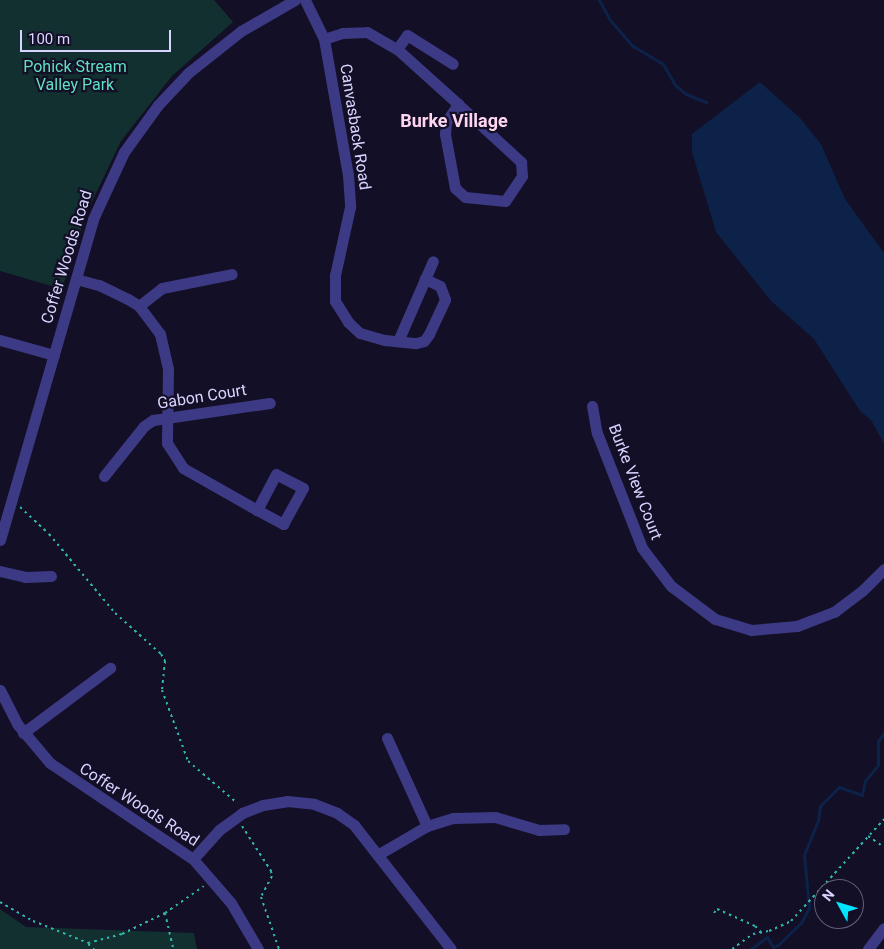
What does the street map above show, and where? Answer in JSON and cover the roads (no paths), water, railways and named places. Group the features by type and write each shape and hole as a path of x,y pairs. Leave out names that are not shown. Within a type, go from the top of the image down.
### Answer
{"street":[{"name":"Coffer Woods Road","path":"0,540 5,509 76,279 107,186 124,152 158,105 212,53 296,0"},
{"name":"Canvasback Road","path":"305,0 324,39 348,175 350,207 336,275 335,301 360,333 398,341 424,342 445,299 440,286 425,279"},
{"path":"324,39 342,33 367,32 397,49 458,104 521,162 522,176 505,201 465,197 456,188 446,134 446,122 458,104"},
{"path":"397,49 407,35 453,64"},
{"path":"398,341 433,261"},
{"path":"139,306 162,288 232,274"},
{"path":"76,279 116,292 139,306 160,334 168,369 167,443 176,460 197,477 256,510 283,524 303,488 276,474 256,510"},
{"path":"0,340 54,355"},
{"name":"Gabon Court","path":"104,476 144,426 167,416 270,403"},
{"name":"Burke View Court","path":"592,406 597,433 642,548 671,586 715,619 751,630 797,626 834,612 862,591 884,569"},
{"path":"0,571 25,577 51,576"},
{"path":"23,733 110,668"},
{"name":"Coffer Woods Road","path":"0,690 23,733 64,775 166,838 193,859 231,903 258,949"},
{"path":"387,738 427,826"},
{"path":"193,859 219,830 242,813 263,805 287,800 314,804 336,813 354,825 379,854 451,949"},
{"path":"379,854 427,826 453,818 479,816 539,830 564,830"},
{"path":"868,949 884,928"}],"water":[{"path":"760,82 800,118 821,144 845,199 884,253 884,444 871,420 860,411 814,339 771,301 716,232 692,152 692,134"}],"waterway":[{"path":"599,0 610,20 633,46 663,64 675,85 686,94 706,102"},
{"path":"751,949 767,937 773,947 778,945 801,923 809,908 804,855 818,821 820,806 839,787 862,795 865,781 878,765 878,741 884,733"}],"district":[{"name":"Burke Village","path":"454,121"}],"park label":[{"name":"Pohick Stream Valley Park","path":"75,76"}]}
